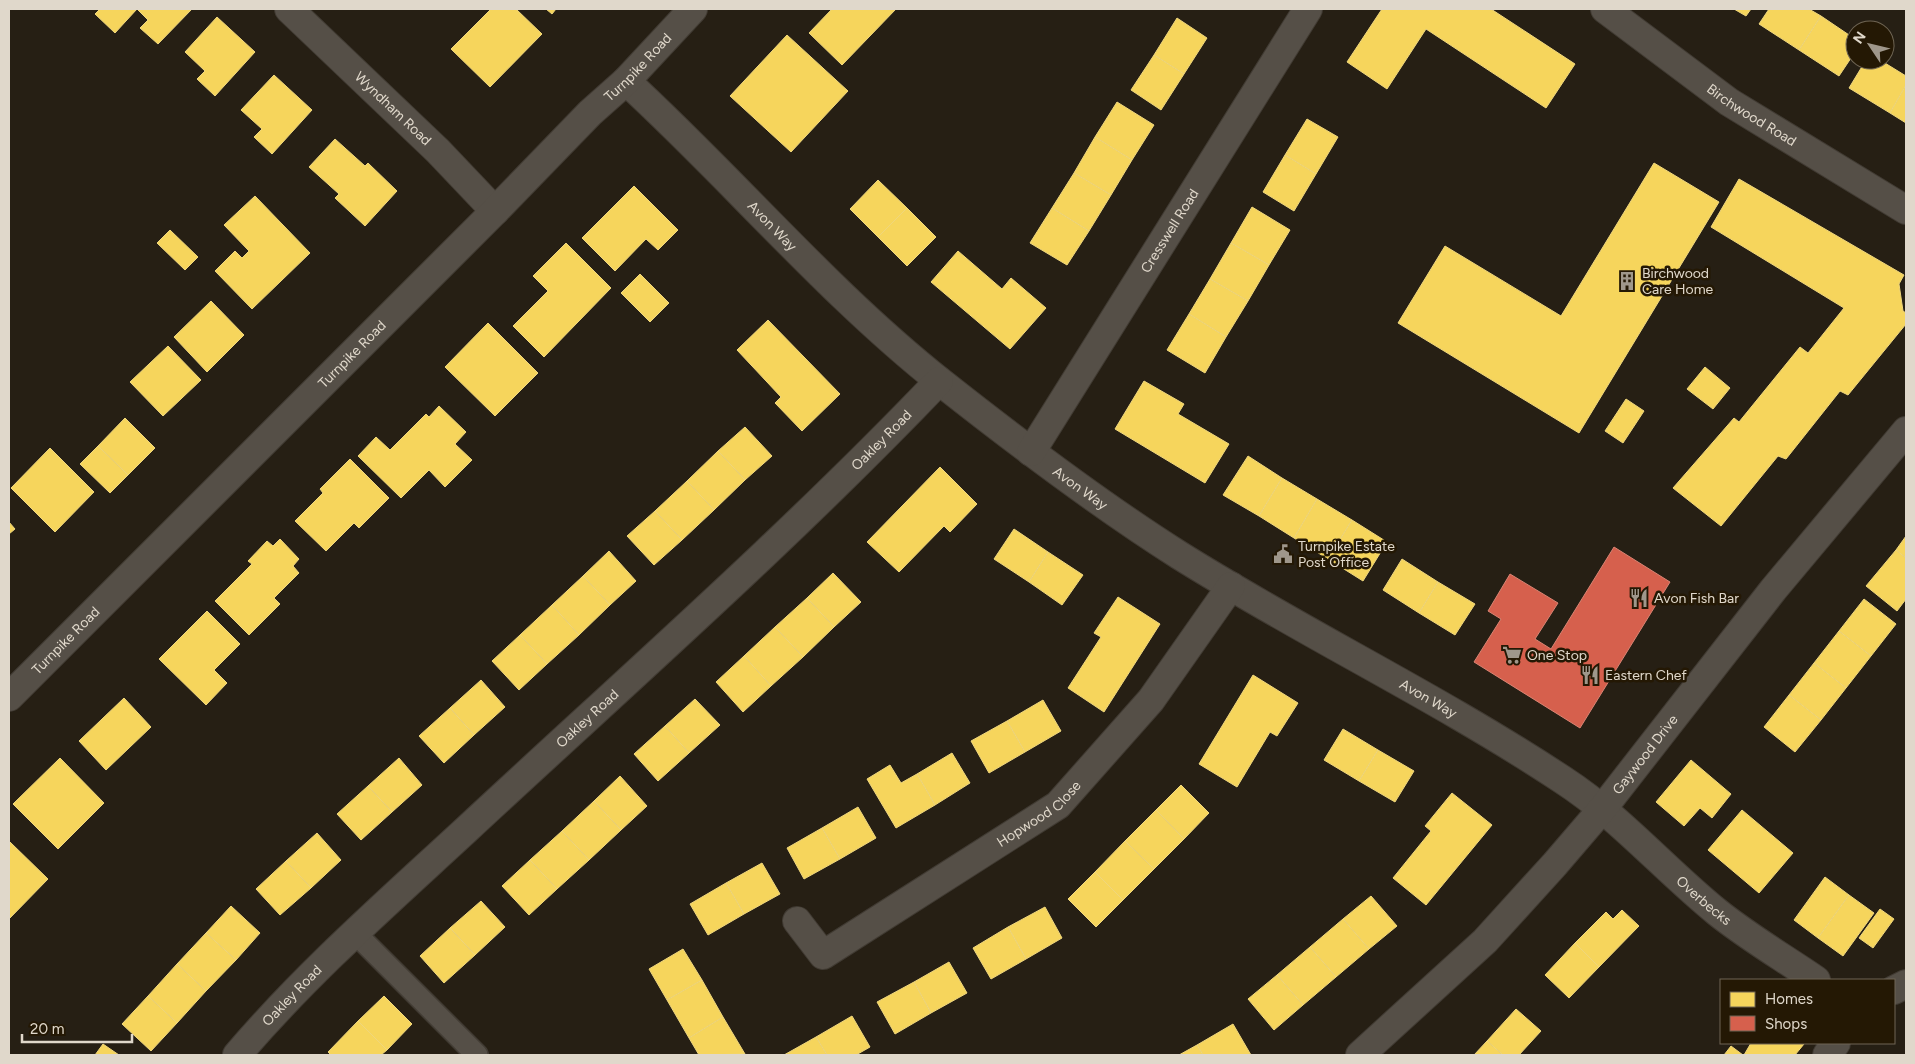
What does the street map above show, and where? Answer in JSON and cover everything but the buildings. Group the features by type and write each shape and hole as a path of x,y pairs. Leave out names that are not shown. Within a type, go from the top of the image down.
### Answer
{"street":[{"name":"Wyndham Road","path":"289,9 438,151 495,211"},
{"name":"Turnpike Road","path":"9,697 495,211 590,113 626,81 693,9"},
{"name":"Cresswell Road","path":"1031,452 1308,9"},
{"name":"Birchwood Road","path":"1605,9 1729,102 1906,210"},
{"name":"Avon Way","path":"626,81 661,113 857,309 939,381 1031,452 1149,535 1231,586 1502,741 1603,808"},
{"name":"Oakley Road","path":"237,1055 272,1015 355,933 798,524 939,381"},
{"name":"Gaywood Drive","path":"1360,1055 1485,941 1514,910 1603,808 1712,666 1905,433"},
{"name":"Hopwood Close","path":"797,921 823,955 1058,805 1151,700 1231,586"},
{"name":"Overbecks","path":"1603,808 1718,912 1815,979"},
{"path":"1827,1055 1835,1044"}],"lane":[{"path":"355,933 477,1055"}],"place":[{"name":"Birchwood Care Home","path":"1627,281"},
{"name":"Turnpike Estate Post Office","path":"1283,554"},
{"name":"Avon Fish Bar","path":"1639,598"},
{"name":"One Stop","path":"1512,655"},
{"name":"Eastern Chef","path":"1590,675"}]}
